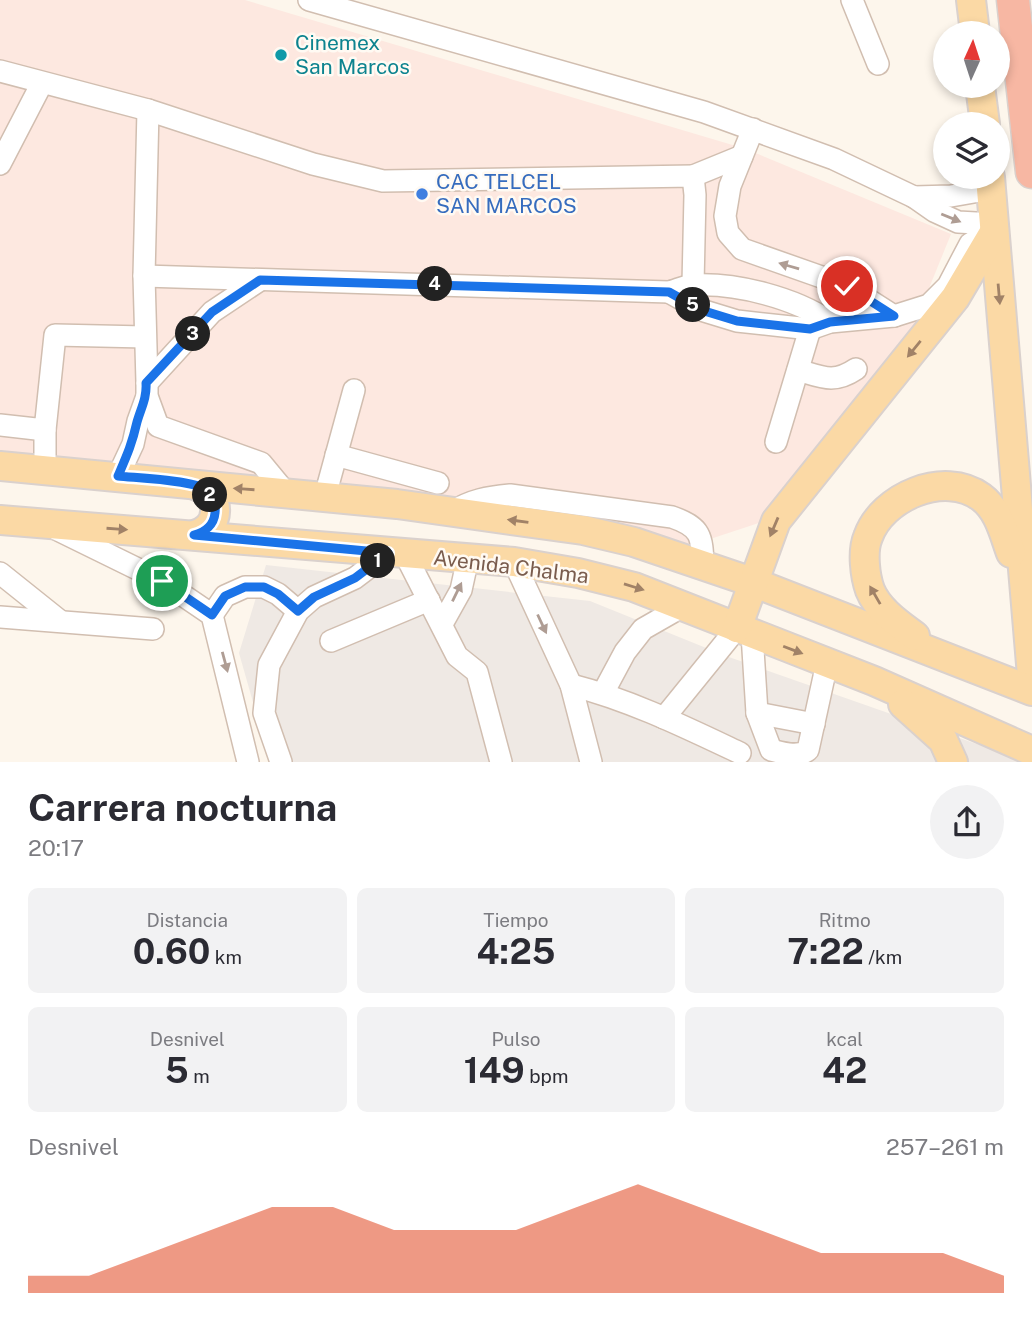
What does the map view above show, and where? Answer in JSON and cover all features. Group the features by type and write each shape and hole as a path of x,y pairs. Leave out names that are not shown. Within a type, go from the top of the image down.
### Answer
{"highway":[{"path":"1013,0 1032,172"}],"main road":[{"path":"971,0 974,21"},
{"path":"991,189 1032,676"},
{"path":"744,631 755,583 775,521 956,298 994,228"},
{"name":"Avenida Chalma","path":"0,466 325,496 452,512 577,521 755,583 1032,691"},
{"path":"194,535 206,530 216,512 208,492 195,485"},
{"path":"943,656 889,617 871,592 865,568 867,538 880,516 902,498 932,487 958,487 981,497 998,518 1023,588"},
{"name":"Avenida Chalma","path":"0,520 513,562 578,573 634,587 685,606 873,681 1032,751"},
{"path":"577,521 578,573"},
{"path":"873,681 943,740 953,762"}],"street":[{"path":"309,0 704,112 834,159 914,197 934,211 958,222 994,228"},
{"path":"852,0 878,64"},
{"path":"0,71 148,110 301,160 383,181 693,176 742,156"},
{"path":"0,164 8,130 42,83"},
{"path":"148,110 145,337 147,390 158,426 261,463 285,492"},
{"path":"753,129 730,186 725,216 728,233 742,249 847,286 894,316"},
{"path":"693,176 693,284"},
{"path":"914,197 951,196 972,189"},
{"path":"669,292 701,310 737,321 894,316 929,305 948,285 970,244 994,228"},
{"path":"144,276 669,292 693,284 751,290 818,320"},
{"path":"118,476 133,444 147,390 212,312 260,280"},
{"path":"776,442 798,370 818,320"},
{"path":"45,470 45,430 55,335 145,337"},
{"path":"798,370 831,379 845,377 856,369"},
{"path":"325,496 354,390"},
{"path":"0,425 45,430"},
{"path":"336,456 438,482"},
{"path":"45,523 162,581 212,615 248,762"},
{"path":"281,762 264,713 269,665 298,611 314,597 355,578 397,553 429,600 457,656 477,672 501,762"},
{"path":"442,624 461,590 468,558"},
{"path":"513,562 571,685 591,762"},
{"path":"0,573 60,621"},
{"path":"212,615 225,596 245,587 264,587 278,594 298,611"},
{"path":"331,642 429,600"},
{"path":"603,694 625,652 643,629 685,606"},
{"path":"0,617 153,629"},
{"path":"744,631 757,713 771,750 803,754 808,750 827,663"},
{"path":"664,718 744,631"},
{"path":"571,685 603,694 664,718 740,754"},
{"path":"757,713 814,724"}],"shaded area":[{"path":"0,0 245,0 746,149 951,234 910,335 768,520 689,546 0,450"},
{"path":"266,565 590,601 726,656 1028,762 270,762 239,653"}],"place":[{"name":"Cinemex San Marcos","path":"281,55"},
{"name":"CAC TELCEL SAN MARCOS","path":"422,194"}],"route":[{"path":"162,581 212,615 225,596 245,587 264,587 278,594 298,611 314,597 355,578 388,553 194,535 206,530 214,519 215,505 208,492 195,485 118,476 133,444 147,396 146,383 212,312 260,280 669,292 701,310 737,321 810,329 830,322 894,316 847,286"}]}
